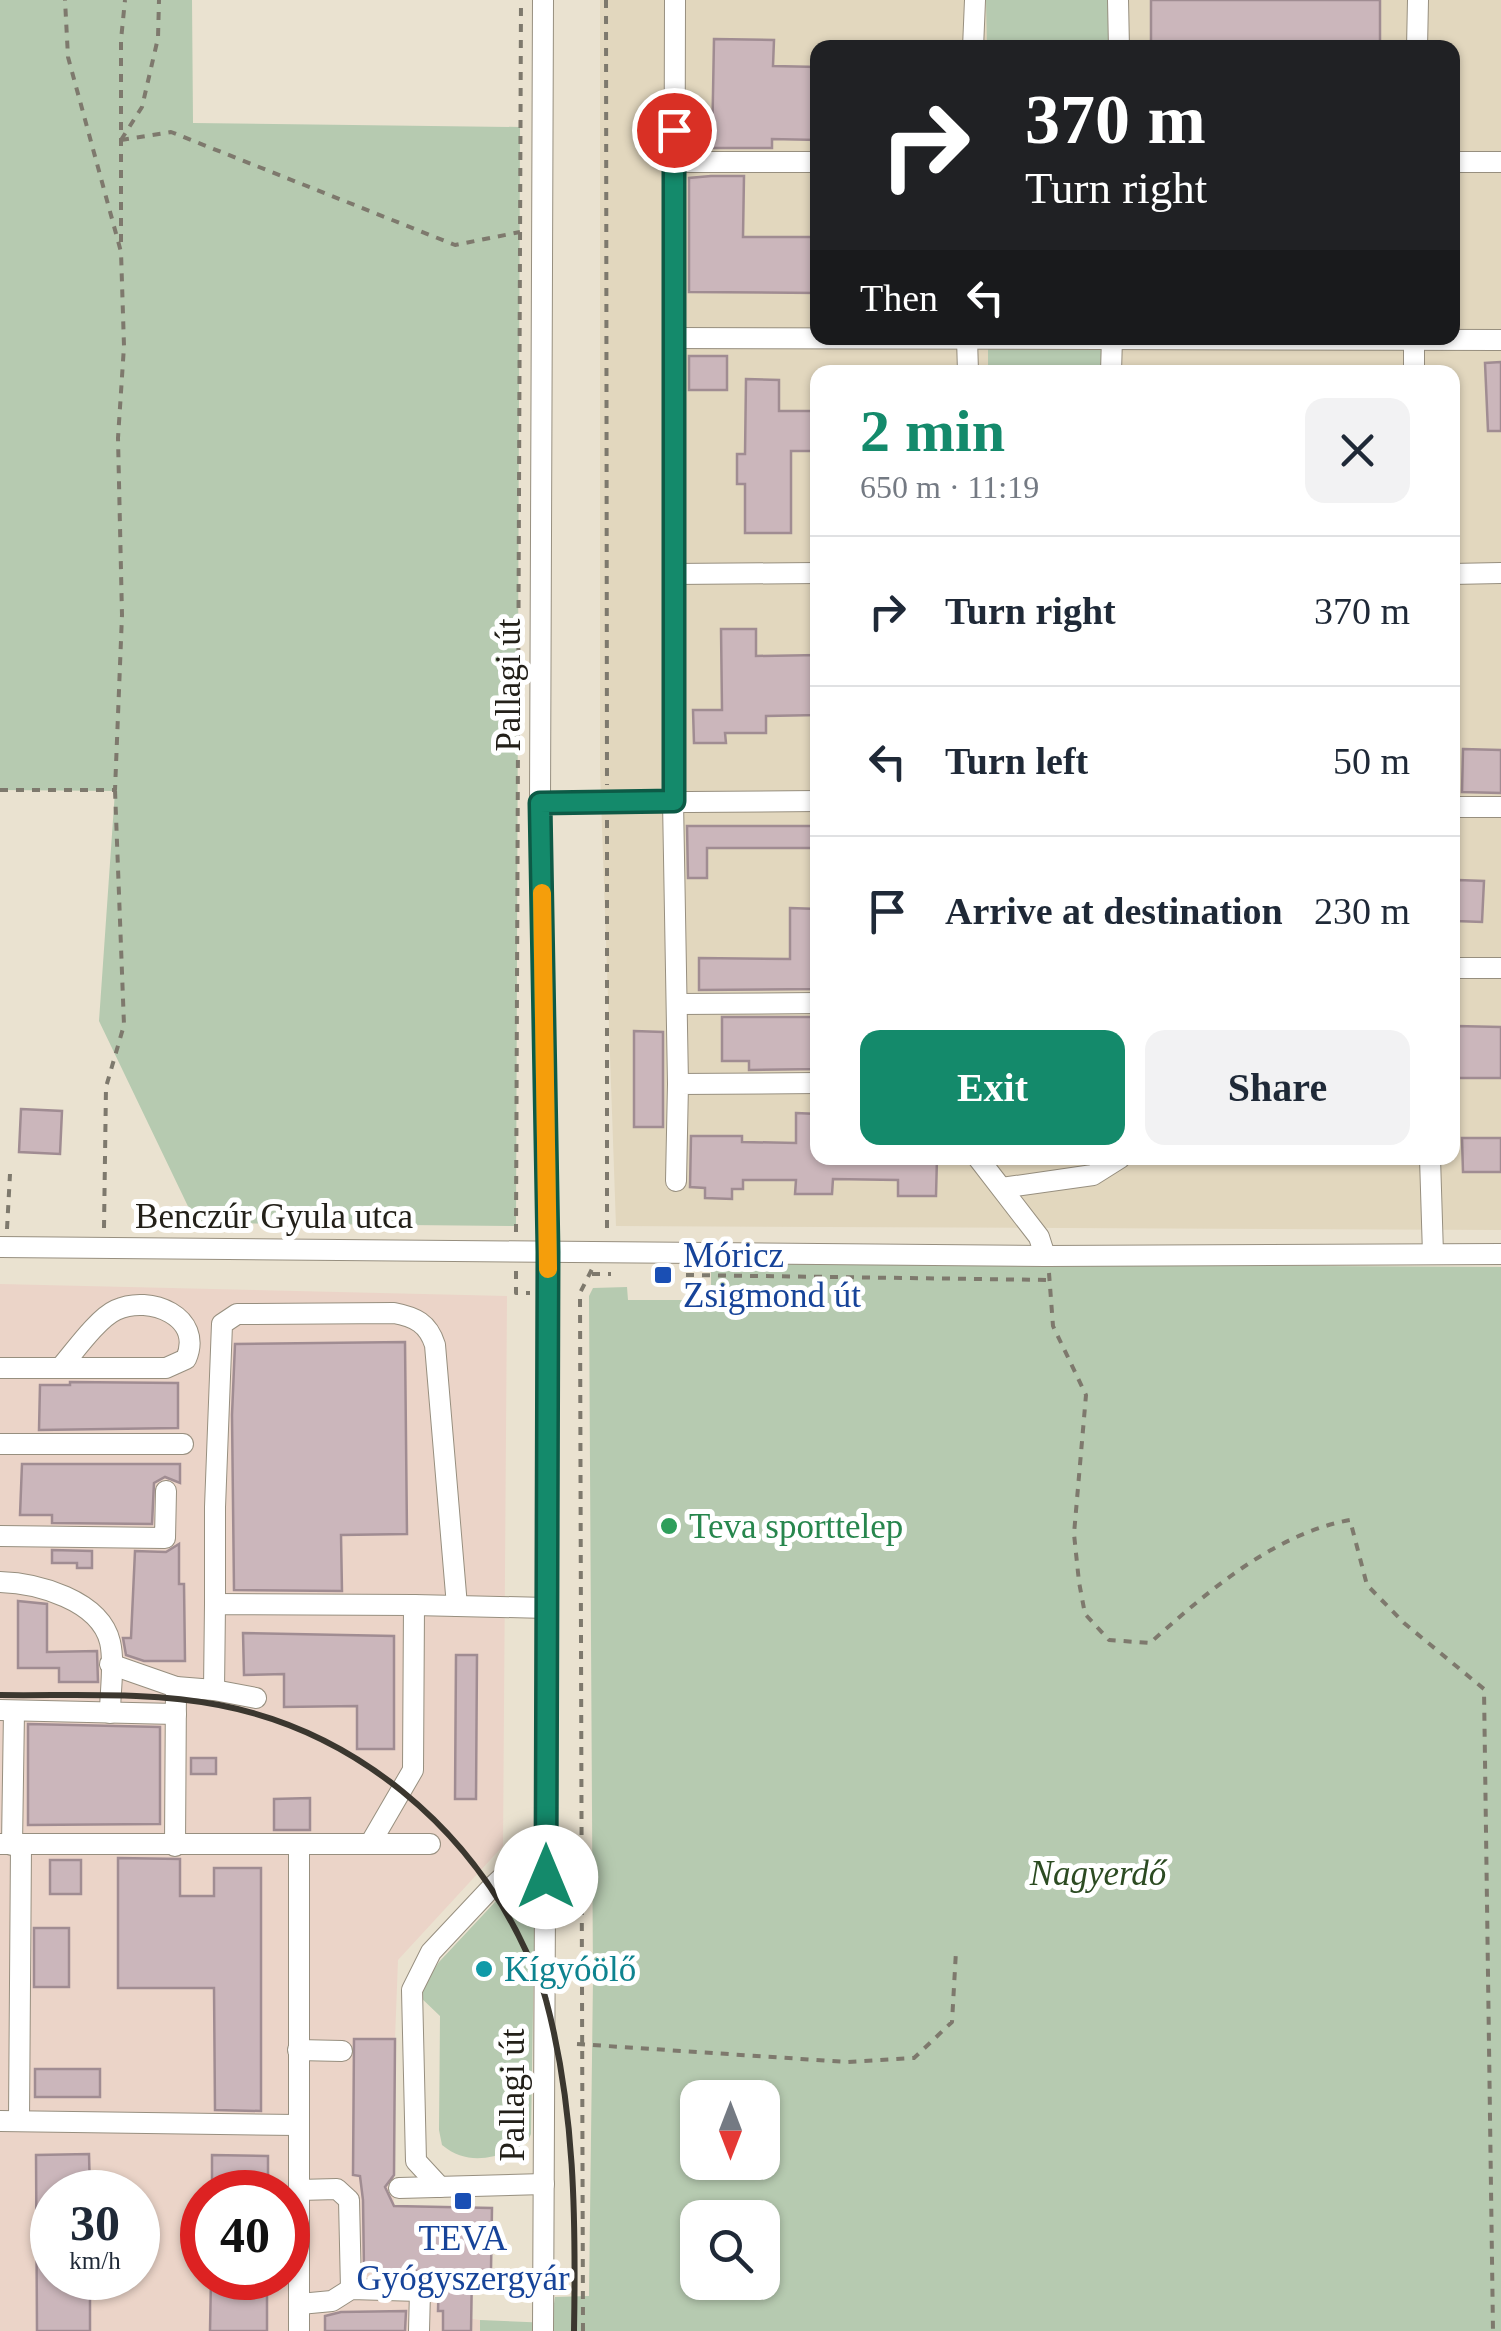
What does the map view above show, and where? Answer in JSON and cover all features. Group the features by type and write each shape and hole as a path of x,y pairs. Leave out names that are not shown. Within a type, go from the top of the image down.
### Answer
{"street":[{"name":"Pallagi út","path":"543,2331 548,1252 540,803 544,0"},
{"path":"675,0 676,1182"},
{"path":"973,40 974,0"},
{"path":"1118,0 1119,40"},
{"path":"1417,40 1418,0"},
{"path":"674,162 810,162"},
{"path":"1460,162 1501,162"},
{"path":"673,338 810,338"},
{"path":"1460,340 1501,340"},
{"path":"674,574 810,573"},
{"path":"1460,574 1501,573"},
{"path":"540,803 810,802"},
{"path":"1460,807 1501,807"},
{"path":"1460,968 1501,968"},
{"path":"678,1004 810,1003"},
{"path":"678,1084 810,1083"},
{"path":"984,1165 1039,1237 1045,1256"},
{"path":"1002,1188 1093,1175 1109,1165"},
{"path":"1430,1165 1434,1254"},
{"name":"Benczúr Gyula utca","path":"3,1246 548,1252"},
{"path":"548,1252 1501,1254"},
{"path":"0,1368 166,1368 186,1359 191,1339 187,1326 170,1312 127,1306 109,1314 60,1367"},
{"path":"214,1690 222,1324 237,1314 394,1313 411,1316 431,1332 457,1606"},
{"path":"0,1444 183,1444"},
{"path":"0,1536 165,1538 166,1491"},
{"path":"0,1582 36,1585 72,1599 103,1629 110,1641 110,1712"},
{"path":"215,1604 547,1608"},
{"path":"370,1844 413,1770 414,1605"},
{"path":"110,1664 176,1688 256,1698"},
{"path":"174,1846 176,1688"},
{"path":"176,1714 7,1710 11,1844 10,2120 298,2125"},
{"path":"440,2187 416,2160 412,1990 431,1952 546,1837"},
{"path":"11,1844 430,1844"},
{"path":"299,1845 299,2170"},
{"path":"298,2050 342,2051"},
{"path":"399,2188 544,2184"},
{"path":"310,2190 337,2189 350,2200 351,2289"},
{"path":"300,2304 332,2301 351,2289 420,2290 420,2331"},
{"path":"300,2300 300,2331"}],"path":[{"path":"66,0 68,57 121,252"},
{"path":"104,1247 106,1087 124,1025 115,790 122,616 118,438 124,346 121,40 125,0"},
{"path":"121,140 142,106 158,38 159,0"},
{"path":"516,1226 521,0"},
{"path":"583,2331 580,1293 592,1274 592,1238 607,1238 606,0"},
{"path":"121,140 171,132 455,245 520,232 542,221"},
{"path":"0,790 115,790"},
{"path":"3,1246 10,1174"},
{"path":"592,1274 604,1274"},
{"path":"711,1275 1051,1280 1053,1326 1086,1395 1074,1534 1082,1598 1085,1614 1110,1640 1150,1643 1202,1597 1289,1540 1326,1524 1350,1520 1367,1585 1404,1623 1484,1689 1493,2331"},
{"path":"580,2044 847,2062 914,2058 952,2022 956,1952"}],"shaded area":[{"path":"600,0 1501,0 1501,1230 616,1226 600,770"},
{"name":"TEVA Gyógyszergyár","path":"0,1284 507,1296 503,1846 398,1960 395,2039 394,2206 492,2208 491,2270 472,2270 472,2319 480,2320 480,2331 0,2331"}],"green space":[{"path":"0,0 192,0 193,123 520,127 516,1226 196,1223 99,1021 115,791 0,790"},
{"path":"986,0 1110,0 1110,40 987,40"},
{"path":"988,345 1111,345 1111,365 988,365"},
{"name":"Nagyerdő","path":"711,1263 1501,1267 1501,2331 480,2331 480,2320 551,2323 555,2297 589,2296 593,1979 589,1296 593,1288 627,1287 628,1300 711,1300"},
{"path":"530,1880 535,1887 531,2134 527,2143 506,2152 484,2158 463,2156 442,2145 440,2016 417,1994 439,1962 511,1885"}],"building":[{"path":"1151,0 1380,0 1380,40 1151,40"},
{"path":"714,39 774,40 773,66 810,67 810,140 772,139 772,148 712,148"},
{"path":"744,176 743,237 810,237 810,293 689,292 689,178"},
{"path":"689,356 727,356 727,390 689,390"},
{"path":"1501,362 1501,431 1488,431 1485,363"},
{"path":"746,379 779,380 779,411 810,411 810,451 791,451 791,533 745,533 745,484 737,484 737,454 745,454"},
{"path":"721,629 756,629 756,656 810,655 810,715 766,716 766,733 725,733 726,743 694,743 693,710 722,710"},
{"path":"1463,749 1501,750 1501,793 1462,792"},
{"path":"687,826 810,826 810,848 707,848 707,878 688,878"},
{"path":"1460,880 1484,881 1482,922 1460,921"},
{"path":"790,908 810,909 810,989 699,990 699,958 790,959"},
{"path":"722,1017 810,1017 810,1069 749,1070 749,1061 722,1061"},
{"path":"1460,1026 1501,1027 1501,1078 1460,1078"},
{"path":"634,1031 663,1032 663,1127 634,1127"},
{"path":"21,1109 62,1111 60,1154 19,1152"},
{"path":"796,1113 810,1114 810,1165 937,1165 936,1196 898,1196 898,1180 833,1179 832,1194 795,1194 796,1180 743,1180 743,1189 732,1189 732,1199 705,1198 705,1188 690,1187 691,1136 742,1136 742,1142 796,1143"},
{"path":"1462,1138 1501,1138 1501,1172 1463,1172"},
{"path":"405,1342 407,1534 341,1535 342,1591 234,1590 235,1344"},
{"path":"178,1383 178,1428 39,1430 40,1385"},
{"path":"22,1464 180,1464 180,1483 165,1477 154,1483 152,1524 52,1523 52,1515 20,1515"},
{"path":"179,1544 185,1661 144,1661 126,1655 123,1638 131,1638 135,1551 166,1552"},
{"path":"52,1550 92,1551 92,1568 77,1568 77,1563 52,1563"},
{"path":"18,1601 47,1604 47,1652 97,1651 98,1682 59,1682 59,1668 18,1668"},
{"path":"243,1633 394,1636 394,1749 357,1749 357,1706 284,1707 284,1674 244,1675"},
{"path":"456,1655 477,1655 476,1799 455,1799"},
{"path":"28,1724 160,1727 160,1824 28,1825"},
{"path":"191,1758 216,1758 216,1774 191,1774"},
{"path":"310,1798 310,1830 274,1830 274,1799"},
{"path":"118,1858 180,1859 180,1896 214,1896 214,1868 261,1868 261,2111 215,2110 214,1988 118,1988"},
{"path":"50,1860 81,1860 81,1894 50,1894"},
{"path":"34,1928 69,1928 69,1987 34,1987"},
{"path":"354,2039 395,2039 394,2175 385,2187 394,2206 492,2208 491,2270 472,2270 471,2331 443,2331 443,2311 438,2311 439,2271 364,2271 363,2200 360,2176 353,2175"},
{"path":"35,2069 100,2069 100,2097 35,2097"},
{"path":"89,2154 89,2170 36,2170 36,2155"},
{"path":"212,2155 268,2156 268,2170 212,2170"},
{"path":"37,2300 90,2300 90,2331 37,2331"},
{"path":"211,2300 267,2300 267,2331 210,2331"},
{"path":"406,2311 405,2331 325,2331 325,2316 341,2312"}],"railway":[{"path":"0,1695 165,1698 219,1705 269,1718 316,1737 361,1762 402,1791 440,1826 502,1906 546,2000 568,2123 574,2206 574,2331"}],"slow traffic":[{"path":"542,893 548,1269"}],"place":[{"name":"Móricz Zsigmond út","path":"663,1275"},
{"name":"Teva sporttelep","path":"669,1526"},
{"name":"Kígyóölő","path":"484,1969"},
{"name":"TEVA Gyógyszergyár","path":"463,2201"}],"route":[{"path":"546,1877 548,1252 540,803 674,801 674,130"}]}
